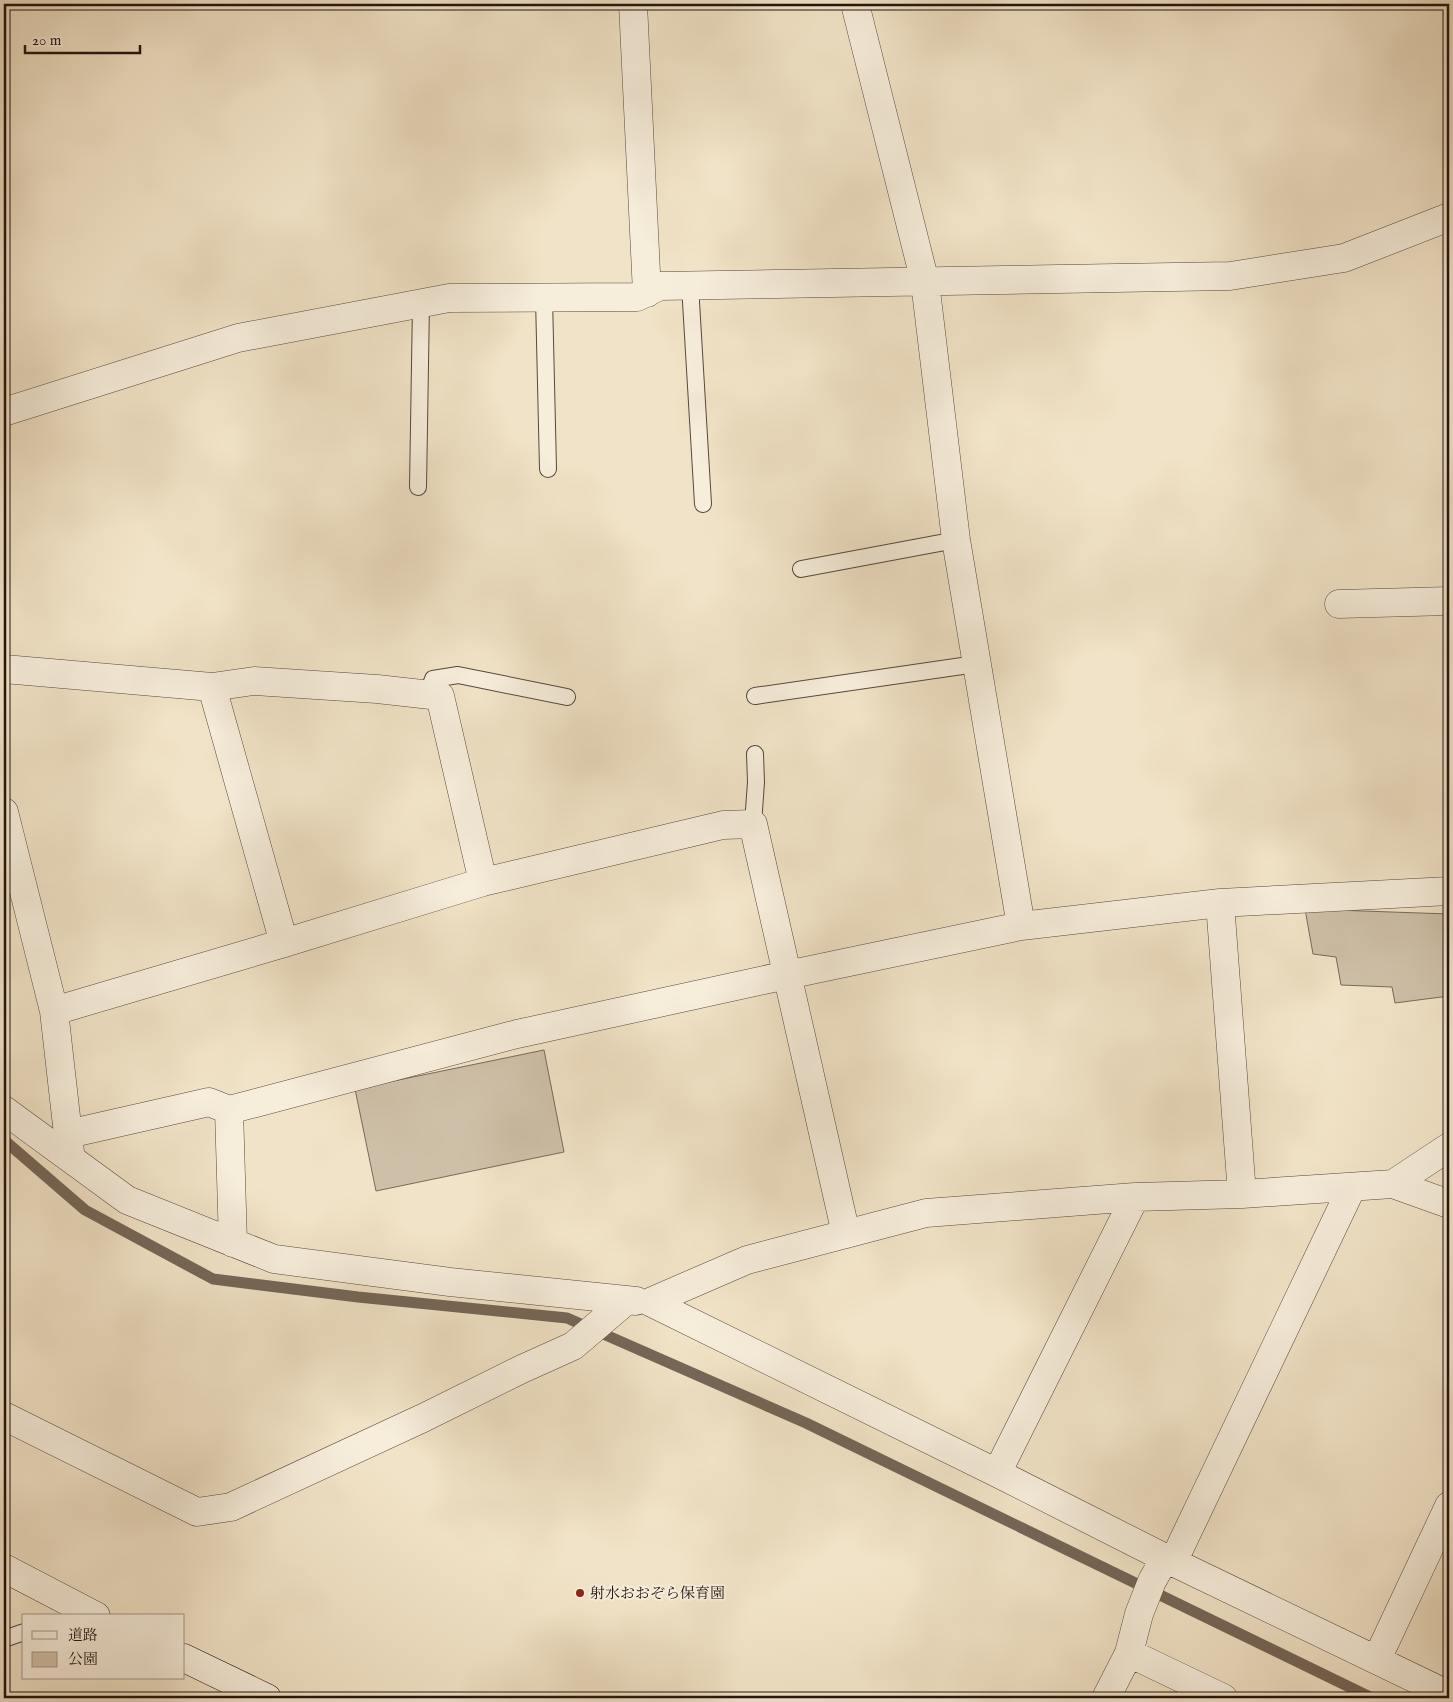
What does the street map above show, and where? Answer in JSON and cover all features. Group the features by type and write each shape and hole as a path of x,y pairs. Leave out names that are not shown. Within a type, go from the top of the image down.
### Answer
{"street":[{"path":"633,4 647,293"},
{"path":"855,4 925,282 956,540 1020,926"},
{"path":"4,412 238,338 449,298 638,297 660,286 690,285 1230,276 1344,258 1449,217"},
{"path":"1339,604 1449,601"},
{"path":"4,669 212,687 254,681 377,689 440,696 483,882"},
{"path":"212,687 284,944"},
{"path":"4,812 54,1011 69,1146"},
{"path":"54,1011 284,944 483,882 723,825 753,824 846,1234"},
{"path":"69,1146 209,1102 229,1110 518,1034 1020,926 1220,903 1449,891"},
{"path":"1220,903 1242,1194"},
{"path":"4,1110 69,1146 127,1200 274,1259 450,1282 638,1301 997,1473 1163,1567 1376,1659 1449,1695"},
{"path":"229,1110 233,1243"},
{"path":"1393,1184 1449,1147"},
{"path":"4,1416 197,1512 231,1507 424,1418 573,1346 638,1301 747,1260 926,1213 1135,1197 1242,1194 1393,1184 1449,1204"},
{"path":"1106,1698 1129,1653 1139,1614 1352,1187"},
{"path":"997,1473 1135,1197"},
{"path":"1376,1659 1449,1506"},
{"path":"4,1568 82,1614"},
{"path":"1129,1653 1223,1698"},
{"path":"185,1658 267,1698"}],"lane":[{"path":"690,285 703,504"},
{"path":"544,298 548,469"},
{"path":"418,487 421,304"},
{"path":"801,569 956,540"},
{"path":"755,696 976,664"},
{"path":"427,695 433,679 458,675 567,697"},
{"path":"753,824 756,782 754,754"},
{"path":"4,1639 22,1633"}],"green space":[{"path":"1305,909 1449,914 1449,996 1395,1003 1392,987 1341,985 1336,957 1313,954"},
{"path":"544,1050 564,1152 376,1191 355,1089"}],"waterway":[{"path":"4,1140 85,1210 213,1279 358,1297 567,1318 806,1423 1372,1698"}],"place":[{"name":"射水おおぞら保育園","path":"580,1593"}]}
